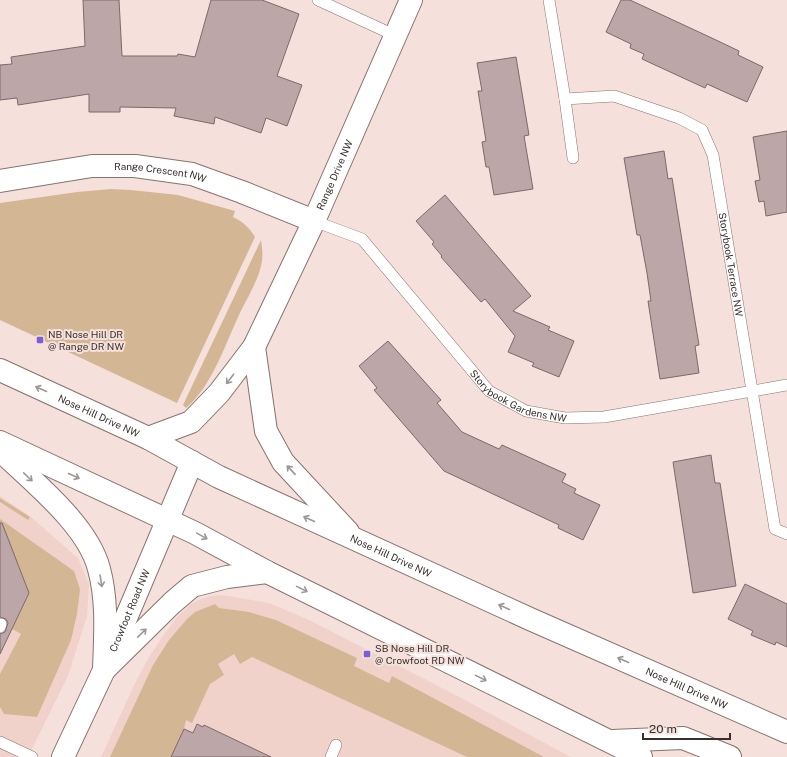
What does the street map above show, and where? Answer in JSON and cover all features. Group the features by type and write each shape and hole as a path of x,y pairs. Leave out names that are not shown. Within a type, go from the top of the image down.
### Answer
{"main road":[{"name":"Range Drive NW","path":"148,438 191,422 220,393 254,348 314,221 394,35 411,0"},
{"name":"Range Crescent NW","path":"0,181 92,166 135,166 192,174 314,221"},
{"path":"254,348 266,431 283,462 356,540"},
{"name":"Nose Hill Drive NW","path":"0,370 148,438 219,478 787,732"},
{"path":"0,442 196,533 267,572 641,757"},
{"path":"0,450 68,516 88,542 99,568 106,612 104,670"},
{"name":"Crowfoot Road NW","path":"63,757 104,670 192,462"},
{"path":"104,670 172,603 192,586 226,577 267,572"},
{"path":"609,741 683,738 730,757"}],"lane":[{"path":"318,0 394,35"},
{"path":"549,0 573,158"},
{"name":"Storybook Terrace NW","path":"565,99 614,96 679,118 702,130 713,155 775,529 787,534"},
{"name":"Storybook Gardens NW","path":"314,221 362,239 489,391 526,412 565,418 604,417 787,385"},
{"path":"0,742 32,757"},
{"path":"331,757 336,745"}],"shaded area":[{"path":"111,189 178,195 235,211 233,217 246,225 255,237 177,403 0,320 0,203 77,192"},
{"path":"261,240 262,261 256,282 239,315 211,377 195,399 186,408 183,405"},
{"path":"0,496 31,517 78,558 89,585 87,616 68,676 28,757 0,757"},
{"path":"0,498 30,517 28,520 0,502"},
{"path":"0,519 74,571 80,589 77,614 71,640 37,717 4,714 0,707 0,674 21,634 12,629 29,593 18,564 0,556"},
{"path":"223,595 269,603 307,619 448,691 571,757 101,757 136,681 151,654 177,617 198,600 210,596"},
{"path":"215,604 219,608 249,612 276,620 357,658 354,666 389,683 392,676 544,757 467,757 252,657 240,664 234,654 218,664 224,675 210,684 192,723 186,720 184,729 171,757 110,757 153,665 169,640 195,612"}],"building":[{"path":"83,0 119,0 122,56 177,56 178,54 195,57 211,0 262,0 299,14 277,76 302,85 287,126 266,118 261,133 215,117 214,124 174,116 176,108 120,107 120,112 89,112 89,94 18,105 17,98 0,100 0,65 12,64 11,57 85,46"},
{"path":"621,0 630,0 716,40 739,51 738,55 763,67 747,102 707,84 705,88 642,59 644,54 630,48 631,44 606,32"},
{"path":"516,57 529,135 524,136 533,189 494,195 489,167 486,167 482,142 486,141 478,91 482,91 477,63"},
{"path":"787,131 787,212 766,216 764,201 759,202 755,181 760,180 753,137"},
{"path":"664,151 668,179 672,178 699,345 695,346 699,373 660,379 648,301 651,301 647,273 640,235 637,235 624,158"},
{"path":"445,195 531,296 513,311 550,327 548,330 574,341 559,377 532,366 534,363 508,352 515,336 485,299 481,302 441,257 442,256 432,244 434,242 416,221"},
{"path":"388,341 441,400 437,403 462,432 499,449 502,445 566,474 562,482 576,489 574,493 600,505 583,540 558,528 559,525 444,471 374,390 377,388 359,366"},
{"path":"711,455 715,483 720,483 736,586 693,593 673,462"},
{"path":"0,523 2,523 29,593 0,654 0,634 5,632 8,623 6,619 0,617"},
{"path":"745,584 787,604 787,647 776,642 775,645 751,635 753,631 728,619"},
{"path":"197,724 203,727 204,725 271,757 171,757 184,729 193,733"}],"place":[{"name":"NB Nose Hill DR @ Range DR NW","path":"40,340"},
{"name":"SB Nose Hill DR @ Crowfoot RD NW","path":"367,654"}]}
